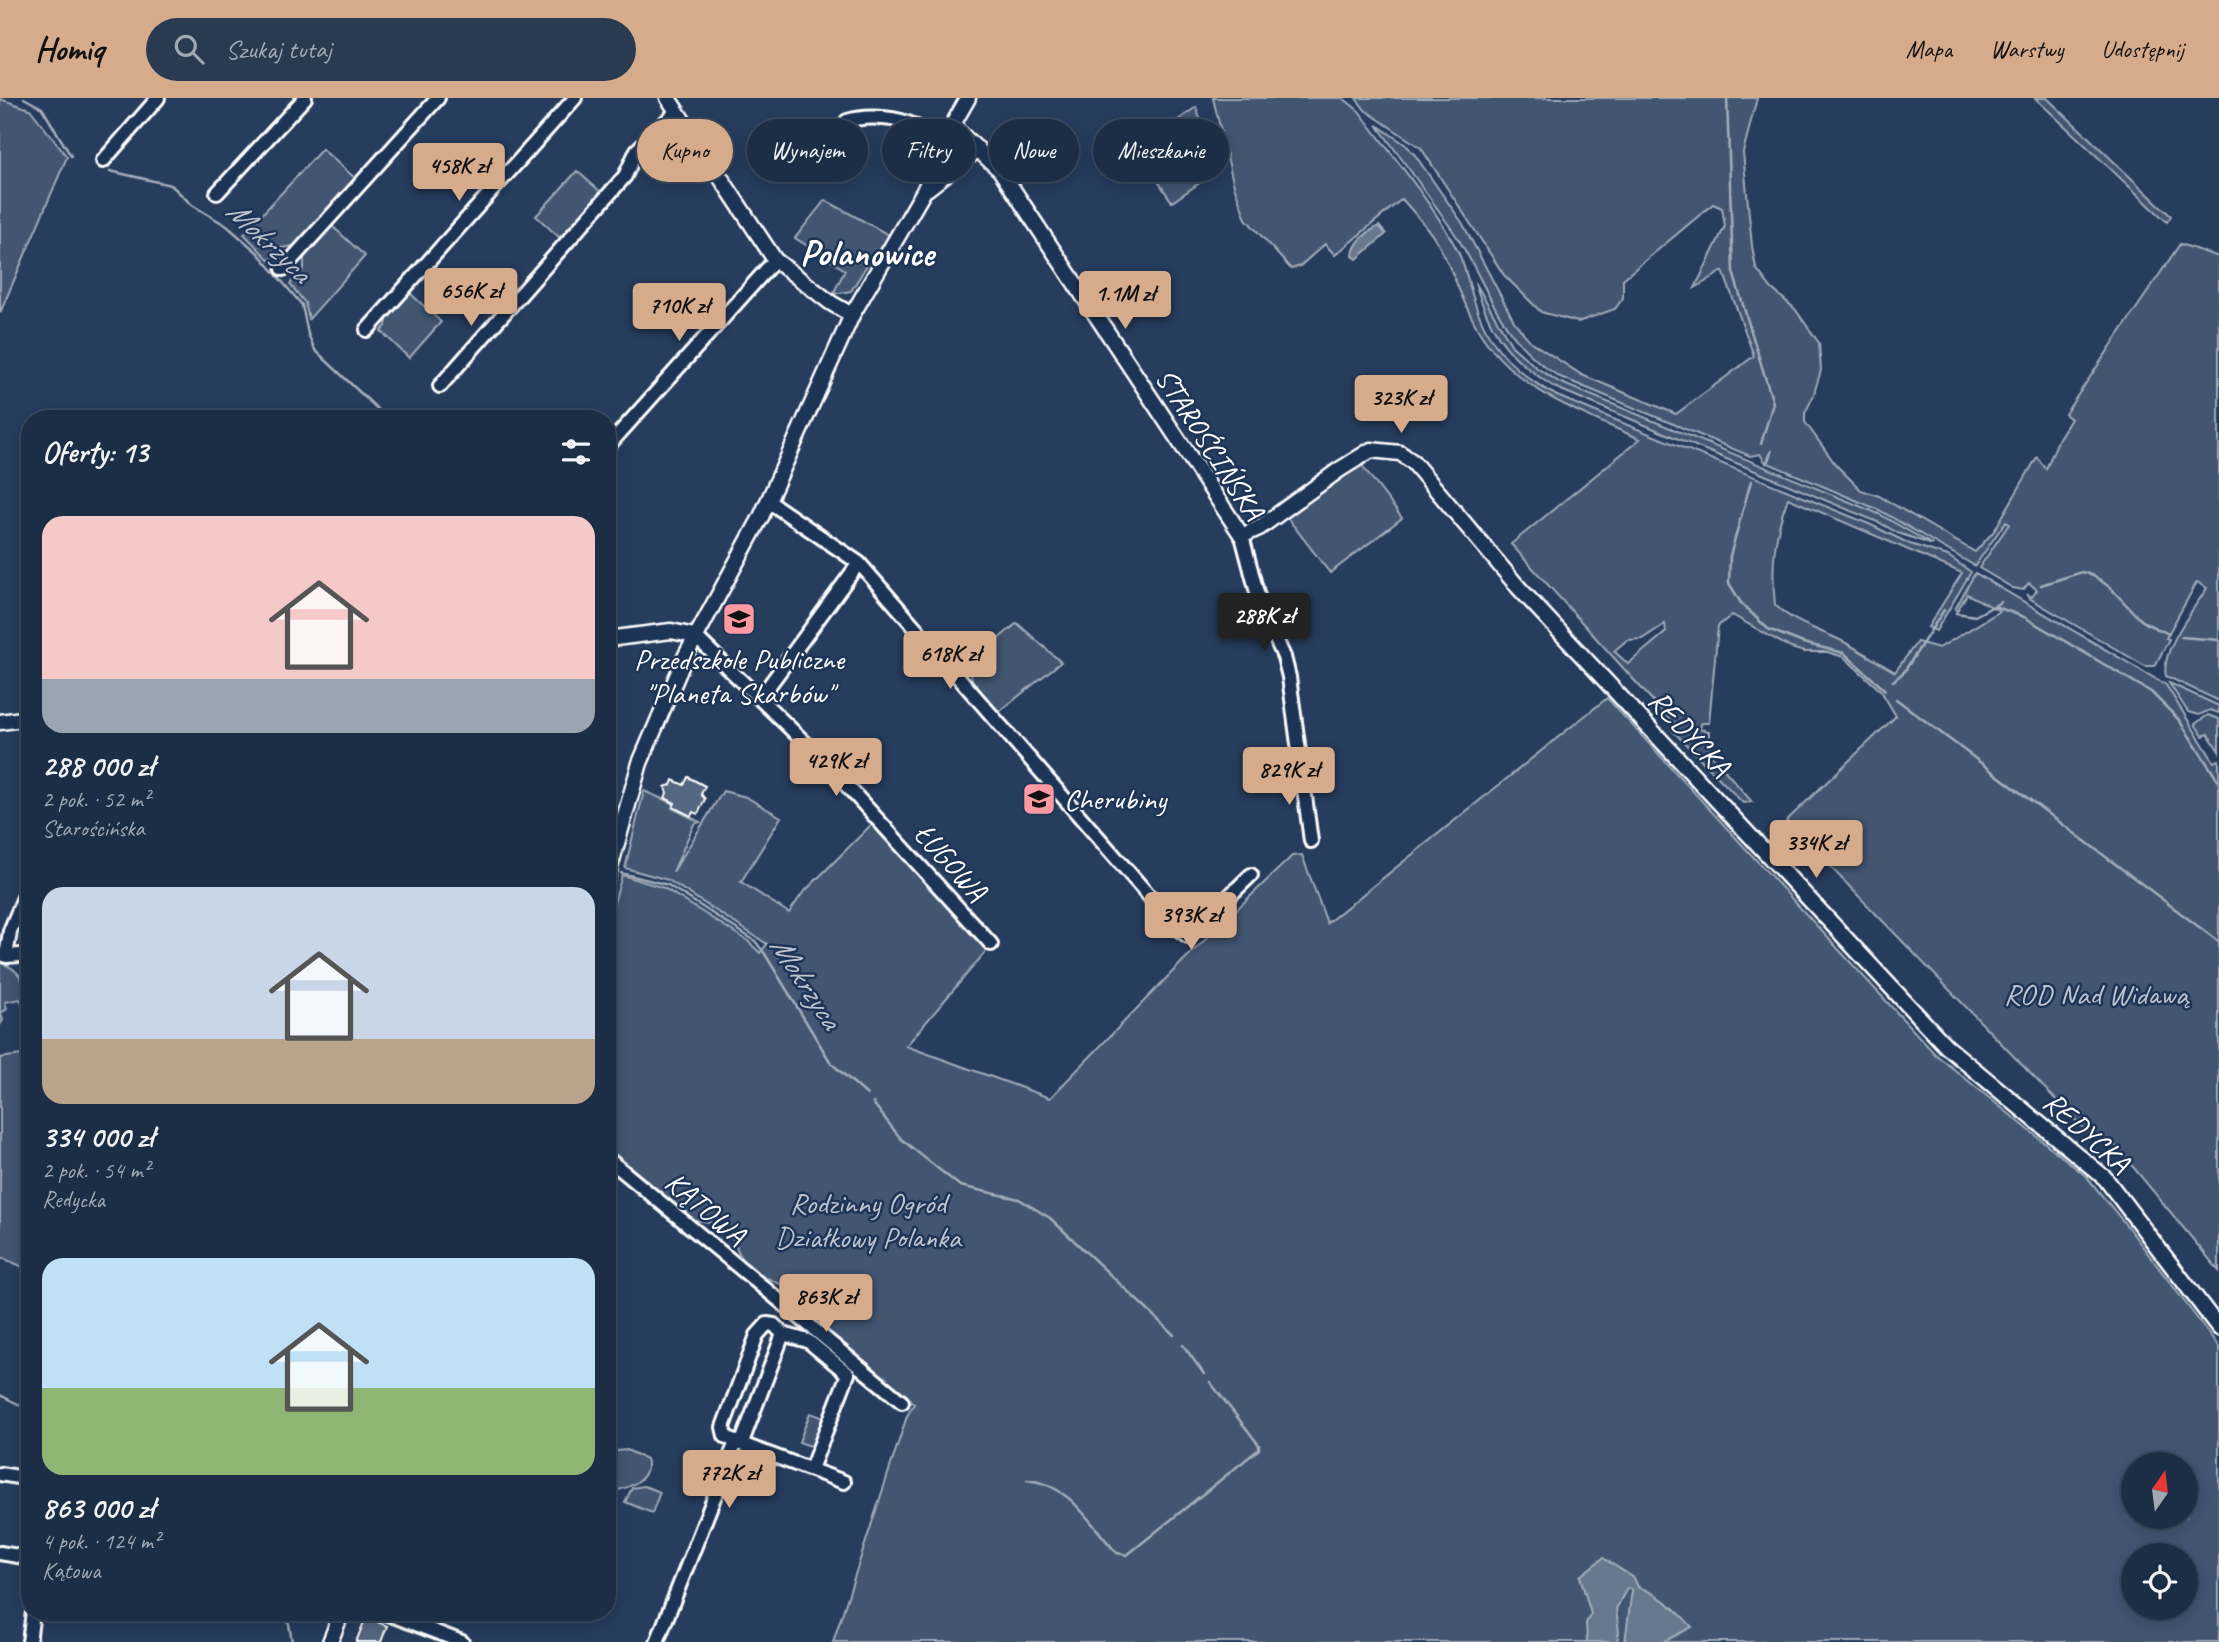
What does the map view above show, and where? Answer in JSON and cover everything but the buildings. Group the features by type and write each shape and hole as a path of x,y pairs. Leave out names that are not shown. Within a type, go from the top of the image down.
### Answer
{"street":[{"path":"103,161 158,98"},
{"path":"217,193 305,98"},
{"path":"283,269 438,98"},
{"path":"368,330 575,98"},
{"path":"668,98 775,260 831,303 852,315"},
{"path":"956,119 968,98"},
{"path":"440,386 625,177 637,150 676,112"},
{"path":"862,119 882,119"},
{"name":"STAROŚCIŃSKA","path":"975,146 1000,170 1242,537 1260,604 1284,657 1289,677 1311,841"},
{"path":"924,191 978,149"},
{"path":"616,847 640,763 695,636 768,502 852,315 928,182"},
{"path":"616,437 775,260"},
{"name":"REDYCKA","path":"1242,537 1371,450 1400,453 1413,462 1519,588 1945,1046 2105,1178 2219,1328"},
{"path":"768,502 859,563 1178,929 1188,936 1251,875"},
{"path":"760,698 859,563"},
{"path":"616,638 671,631 695,636"},
{"name":"ŁUGOWA","path":"695,636 828,765 991,944"},
{"path":"0,722 21,719"},
{"path":"21,906 8,939 6,956 21,955"},
{"name":"KĄTOWA","path":"616,1165 902,1402"},
{"path":"811,1469 848,1374 808,1341 783,1334 775,1325 767,1324 757,1335 723,1427 724,1436 844,1482"},
{"path":"657,1642 783,1334"},
{"path":"0,1474 21,1478"},
{"path":"0,1553 21,1556"},
{"path":"29,1642 32,1621"},
{"path":"330,1642 338,1621"},
{"path":"407,1621 462,1642"}],"green space":[{"name":"ROD Nad Widawą","path":"1213,98 1343,98 1359,111 1432,208 1458,251 1486,330 1502,353 1522,373 1557,396 1869,524 1910,544 1948,556 1971,572 1936,631 1928,627 1962,573 1788,498 1777,538 1773,577 1775,605 1783,612 1895,672 1917,642 1939,648 2000,611 1967,594 1957,611 1955,609 1975,573 2166,685 2214,762 2219,760 2219,1271 2115,1145 2086,1131 1786,821 1896,716 1881,691 1844,657 1791,648 1732,615 1718,626 1709,723 1702,723 1699,729 1709,731 1709,752 1752,802 1743,803 1672,730 1676,730 1676,723 1672,722 1511,544 1640,439 1553,399 1514,372 1497,355 1475,325 1438,244 1402,199 1335,255 1325,244 1300,266 1291,269 1246,219 1229,165 1229,119 1218,119","holes":["1665,624 1666,632 1628,664 1614,651 1627,640 1642,639"]},
{"path":"1356,98 1757,98 1743,152 1752,246 1756,268 1771,288 1795,309 1819,343 1821,370 1805,413 1805,422 1836,465 1861,490 1879,496 1975,552 1994,531 2037,457 2046,469 2059,438 2071,419 2065,414 2180,244 2219,257 2219,701 2166,676 2165,666 2173,643 2207,588 2197,582 2166,638 2169,639 2155,666 2145,666 2029,598 2026,594 2032,597 2037,590 2029,583 2023,590 2013,588 1979,568 2009,524 2006,521 1975,566 1879,510 1768,463 1772,450 1766,463 1760,454 1750,456 1558,376 1537,361 1508,328 1455,234 1377,125 1406,145 1415,155 1463,224 1515,323 1531,342 1582,375 1676,414 1754,356 1723,271 1695,288 1725,226 1722,208 1713,204 1623,279 1623,298 1615,309 1578,322 1541,312 1504,275 1421,148 1365,110"},
{"path":"2035,98 2047,98 2171,216 2167,222"},
{"path":"0,99 30,109 67,157 0,313"},
{"path":"1196,107 1200,119 1180,119"},
{"path":"322,149 356,179 294,246 281,248 270,261 244,234"},
{"path":"577,171 601,192 560,238 536,216"},
{"path":"1159,182 1201,182 1172,202"},
{"path":"825,200 891,236 880,254 875,252 851,291 833,294 845,270 795,238"},
{"path":"331,225 365,256 309,319 305,303 290,284 304,268 304,256"},
{"path":"1475,282 1512,346 1537,368 1559,382 1879,514 1933,545 1898,533 1880,523 1554,387 1525,366 1503,343 1487,316"},
{"path":"410,293 441,322 409,358 381,331 386,326 387,319"},
{"path":"1361,464 1402,518 1330,573 1286,516"},
{"path":"1017,623 1061,662 999,712 973,682 972,674 979,658"},
{"path":"2169,683 2219,706 2219,713 2210,710 2199,715 2188,712"},
{"name":"Rodzinny Ogród Działkowy Polanka","path":"1607,698 1935,1054 2087,1177 2219,1347 2219,1642 833,1642 907,1416 914,1404 802,1314 802,1294 767,1278 764,1282 745,1267 729,1230 717,1223 687,1219 616,1157 616,896 622,875 664,888 748,941 760,953 767,944 668,880 625,868 644,791 674,804 672,808 700,822 694,824 673,872 723,791 746,797 781,817 741,882 789,913 802,894 872,824 988,949 906,1046 1050,1098 1182,962 1292,856 1302,855 1327,923"},
{"path":"2208,715 2219,719 2219,751 2208,734 2203,736 2195,724"},
{"path":"0,963 13,969 21,978 21,1001 5,1002 7,1009 1,1013 3,1020 0,1025"},
{"path":"21,1055 21,1266 0,1257 0,1058"},
{"path":"810,1413 825,1418 813,1447 799,1442"},
{"path":"627,1450 646,1459 647,1467 636,1483 616,1490 616,1451"},
{"path":"644,1486 660,1492 652,1513 625,1502 632,1488"}],"shaded area":[{"path":"1379,226 1386,234 1357,259 1353,256 1362,238"},
{"path":"1603,1558 1634,1578 1638,1587 1668,1603 1692,1627 1663,1642 1625,1642 1632,1590 1627,1588 1616,1609 1619,1632 1617,1642 1587,1642 1586,1623 1591,1614 1580,1576"}],"waterway":[{"name":"Mokrzyca","path":"24,98 42,108 71,156"},
{"path":"1727,98 1733,272 1773,403 1761,444"},
{"name":"Mokrzyca","path":"110,171 171,185 192,205 227,226 258,253 302,305 308,334 315,350 379,410"},
{"path":"1751,481 1730,556 1729,583 1741,603 1768,629 1803,643 1844,653 1885,690"},
{"path":"2041,585 2082,572 2091,575 2106,585 2142,620 2169,634"},
{"path":"1956,613 1975,616 2001,602"},
{"path":"1994,606 2024,617 2151,692 2179,720 2219,782"},
{"path":"1893,681 1904,672 1944,610"},
{"path":"2181,637 2219,640"},
{"path":"1896,699 2219,942"},
{"name":"Mokrzyca","path":"621,873 668,885 755,941 831,1063 867,1095"},
{"name":"Mokrzyca","path":"873,1103 901,1139 960,1186 1019,1199 1050,1218 1174,1335"},
{"path":"1183,1345 1204,1374"},
{"path":"1027,1480 1042,1483 1068,1497 1117,1553 1127,1555 1259,1449 1259,1445 1210,1382"},
{"path":"0,1395 21,1406"},
{"path":"288,1621 292,1642"}],"place":[{"name":"Przedszkole Publiczne \"Planeta Skarbów\"","path":"739,619"},
{"name":"Cherubiny","path":"1039,799"}],"district":[{"name":"Polanowice","path":"867,252"}]}
